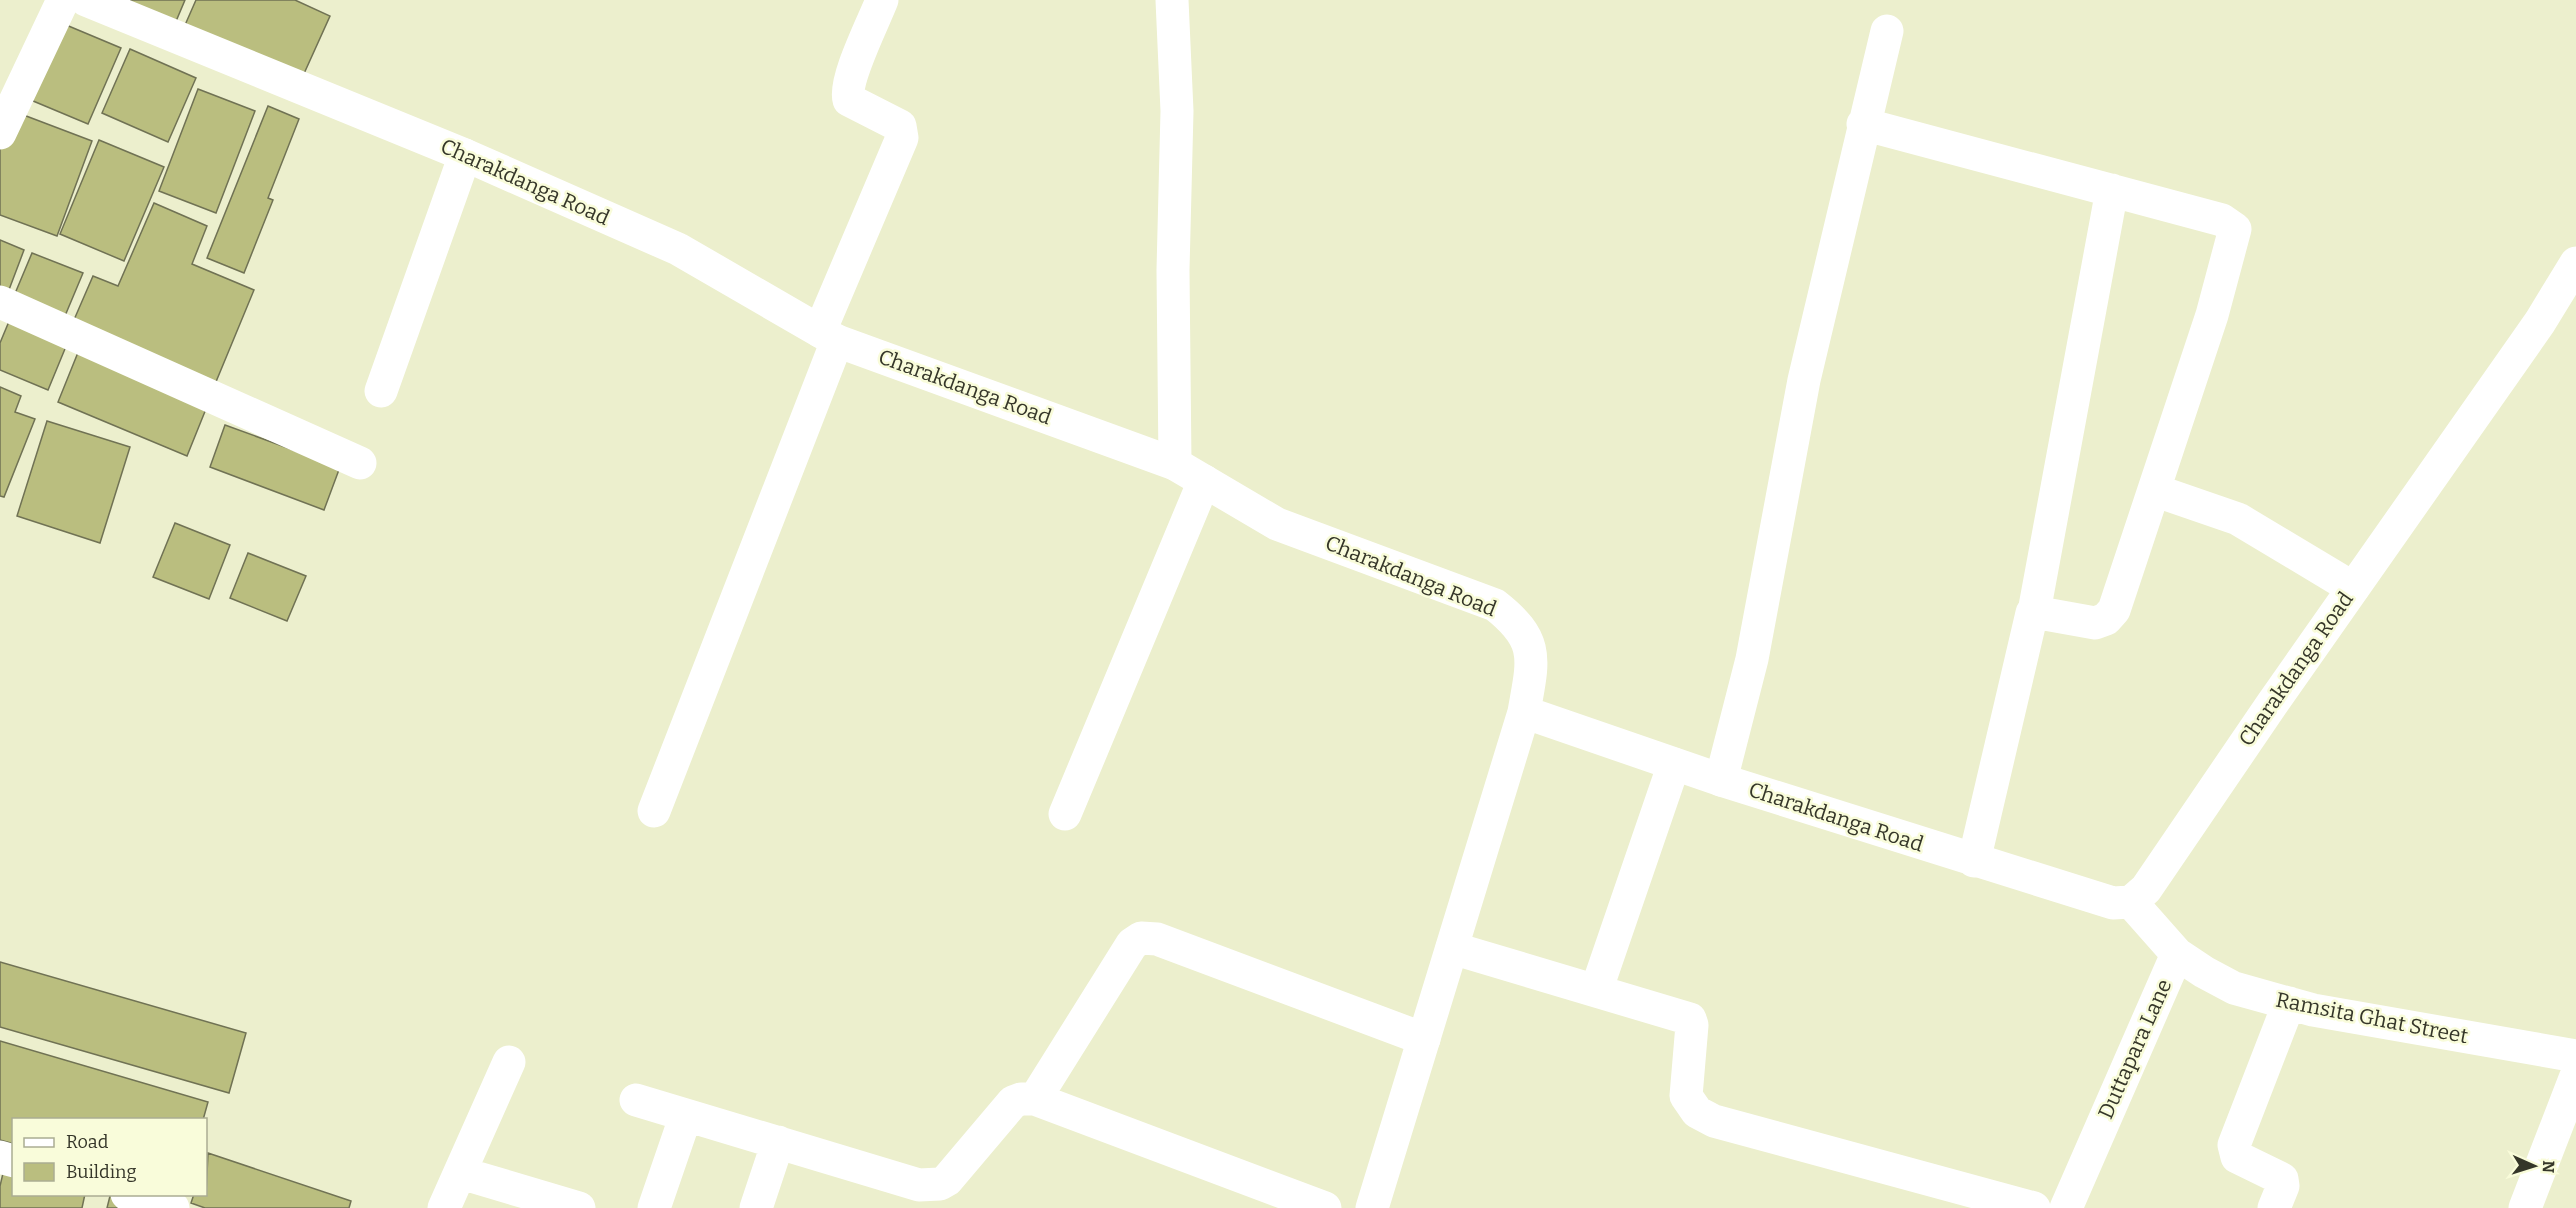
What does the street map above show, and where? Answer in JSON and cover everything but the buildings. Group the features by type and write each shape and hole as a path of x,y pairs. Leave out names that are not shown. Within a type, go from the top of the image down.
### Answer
{"street":[{"path":"0,133 63,0"},
{"name":"Charakdanga Road","path":"86,0 465,155 678,249 829,336 1175,464 1277,524 1495,605 1513,619 1525,634 1532,662 1524,712 1721,780 2113,903 2131,902 2146,889 2540,322 2576,263"},
{"path":"654,811 902,138 900,126 849,100 848,95 850,80 882,0"},
{"path":"1172,0 1177,111 1173,270 1175,464"},
{"path":"1721,780 1752,659 1804,380 1863,124 1887,31"},
{"path":"1863,124 2222,220 2235,229 2212,315 2111,614 2096,624 2034,612"},
{"path":"381,391 465,155"},
{"path":"1974,861 2034,612 2112,190"},
{"path":"0,302 360,463"},
{"path":"1065,814 1204,481"},
{"path":"2154,490 2238,519 2353,588"},
{"path":"1372,1208 1524,712"},
{"path":"1596,991 1674,764"},
{"name":"Duttapara Lane","path":"2066,1208 2177,954 2131,902"},
{"path":"1035,1099 1132,944 1141,938 1157,939 1424,1039"},
{"path":"1452,948 1690,1019 1692,1024 1685,1088 1689,1102 1697,1112 1714,1121 2034,1208"},
{"name":"Ramsita Ghat Street","path":"2177,954 2234,988 2313,1010 2576,1056"},
{"path":"2274,1208 2283,1186 2282,1179 2237,1157 2234,1145 2289,1003"},
{"path":"444,1208 509,1062"},
{"path":"2525,1208 2576,1076"},
{"path":"636,1100 919,1185 936,1196 1013,1102 1021,1099 1035,1099 1325,1208"},
{"path":"654,1208 686,1115"},
{"path":"756,1208 778,1142"},
{"path":"461,1173 579,1208"},
{"path":"133,1196 172,1208"}]}
